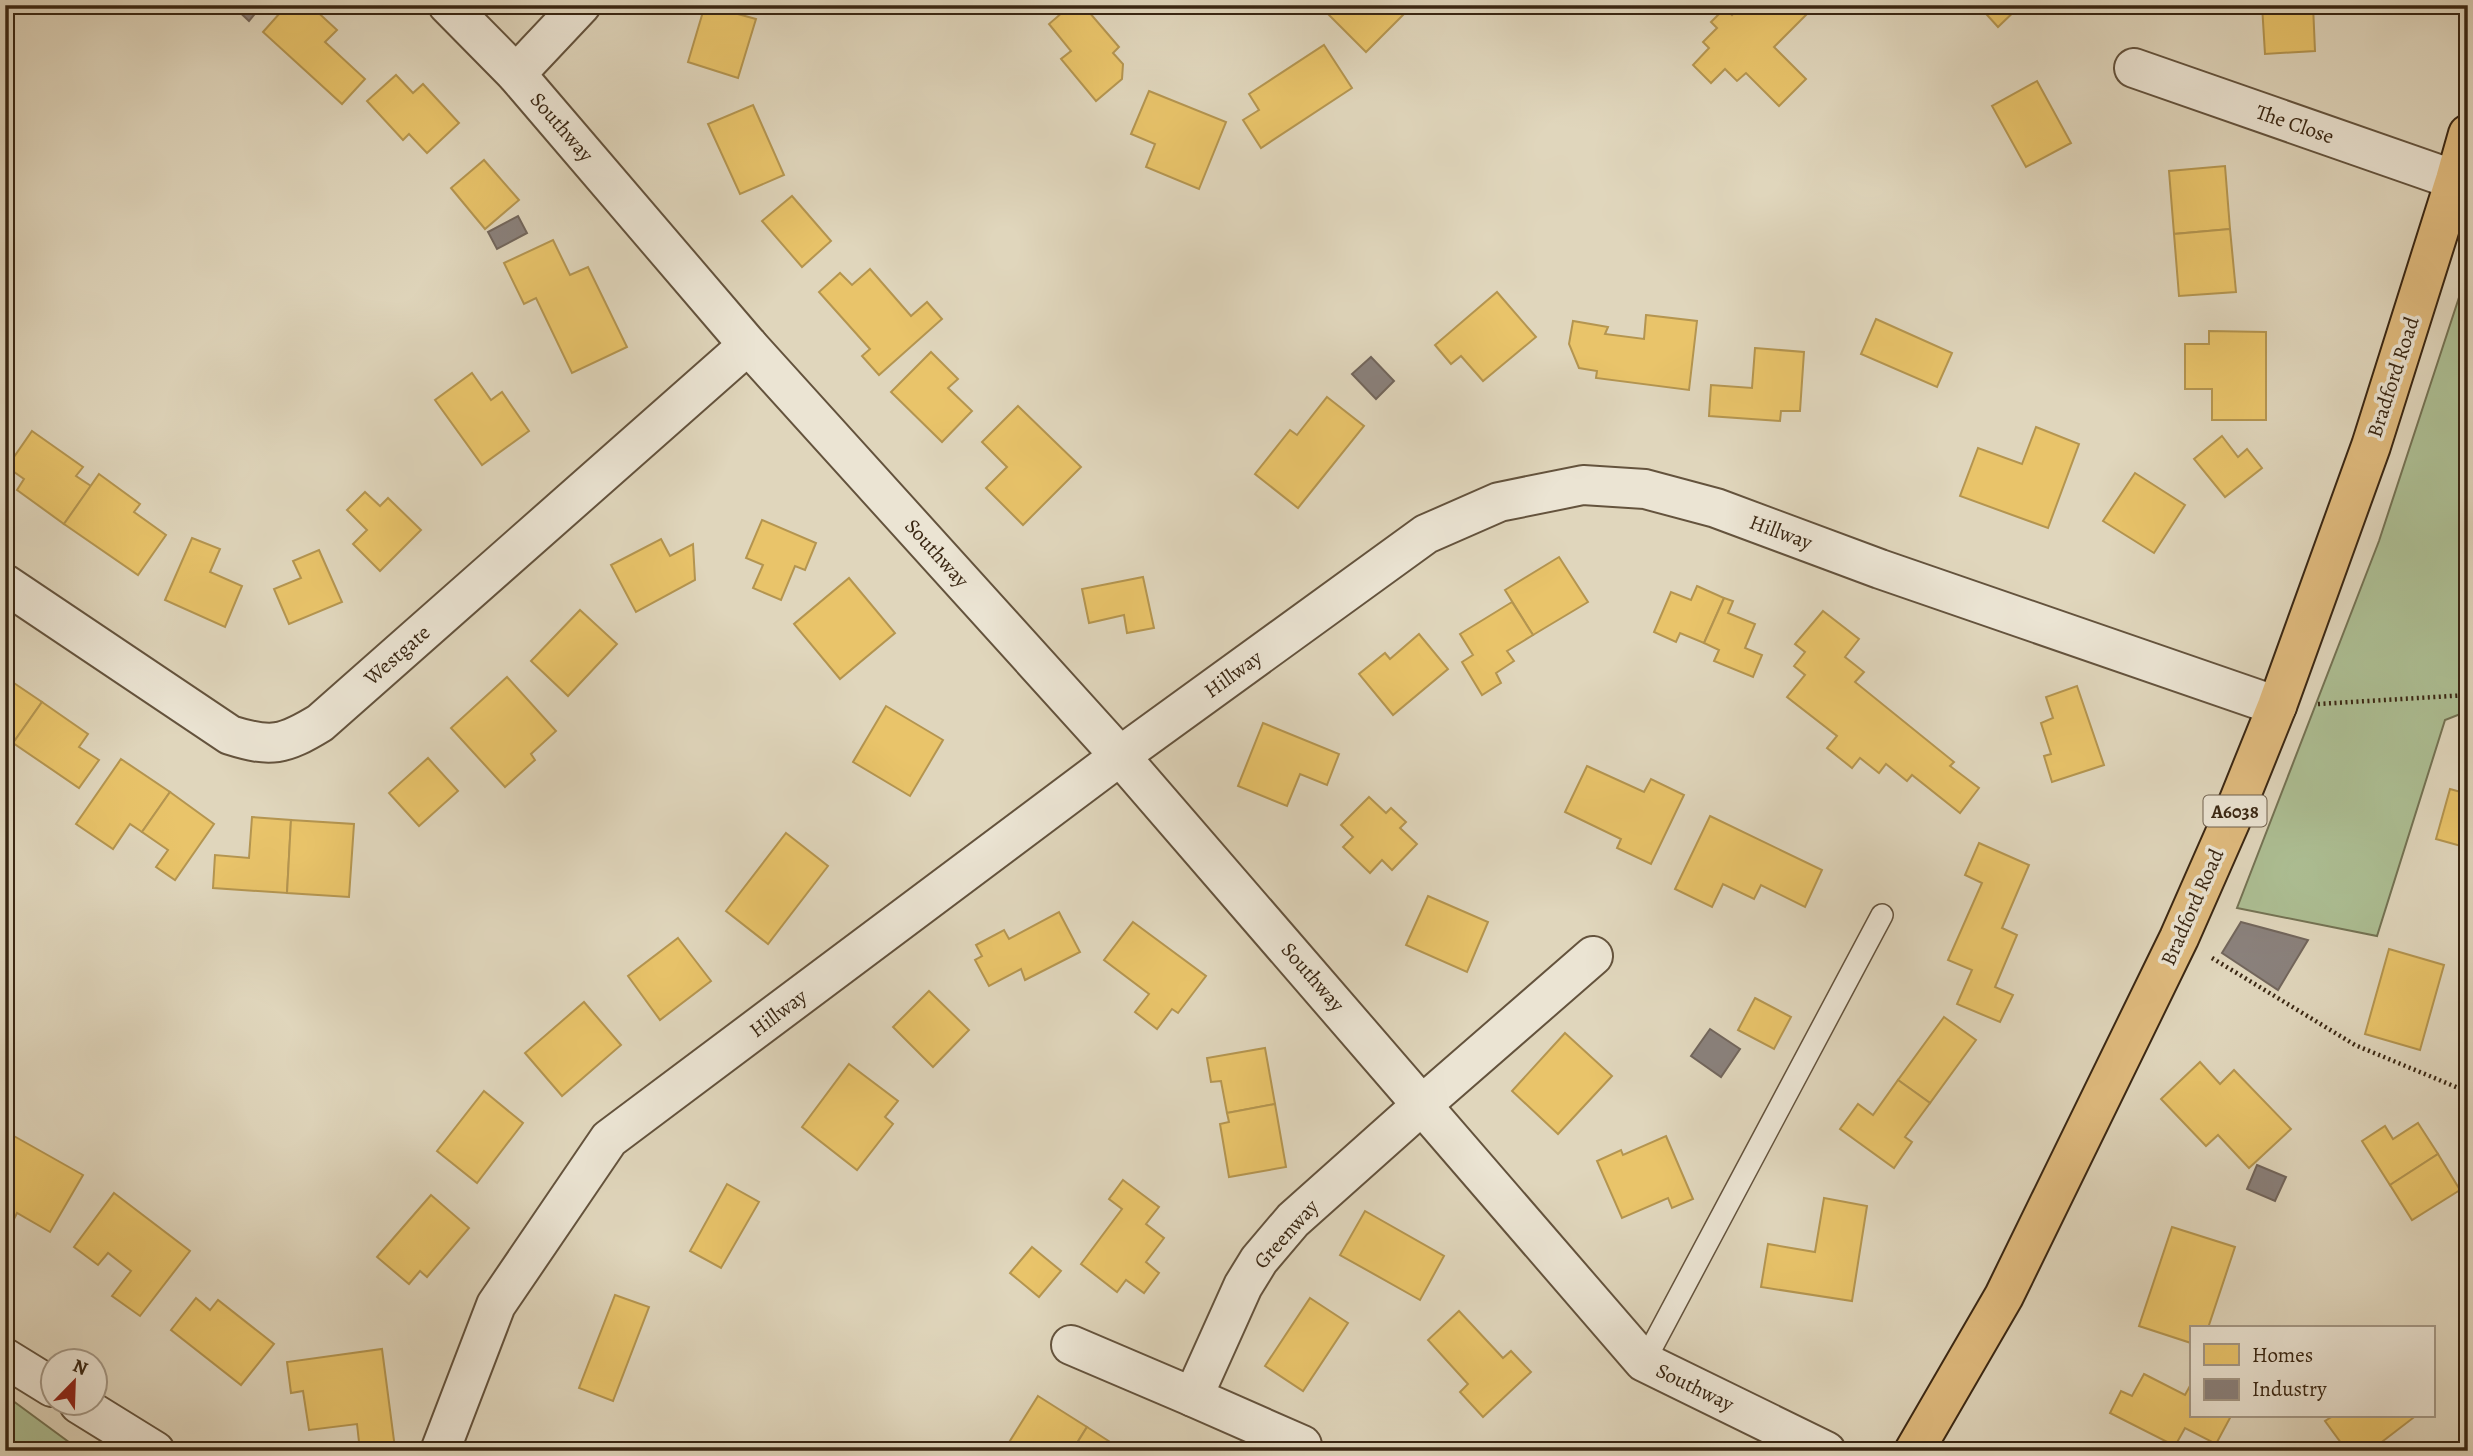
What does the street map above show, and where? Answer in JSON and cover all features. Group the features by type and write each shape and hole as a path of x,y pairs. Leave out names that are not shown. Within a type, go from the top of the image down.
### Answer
{"main road":[{"name":"Bradford Road","path":"1914,1451 2004,1296 2179,938 2231,820 2277,706 2371,446 2468,134"}],"street":[{"name":"Southway","path":"448,5 516,74 748,345 1120,756 1644,1362 1826,1451"},
{"path":"516,74 581,5"},
{"name":"The Close","path":"2134,68 2455,180"},
{"name":"Westgate","path":"5,584 230,736 255,743 280,743 320,723 748,345"},
{"name":"Hillway","path":"440,1451 496,1305 609,1139 1120,756 1426,534 1499,502 1583,485 1645,489 1716,508 1880,569 2277,706"},
{"path":"1423,1104 1593,957"},
{"name":"Greenway","path":"1193,1397 1227,1318 1259,1260 1293,1220 1423,1104"},
{"path":"1070,1345 1302,1445"},
{"path":"5,1358 38,1378"},
{"path":"102,1418 155,1451"}],"lane":[{"path":"1644,1362 1882,915"}],"path":[{"path":"2322,704 2468,695"},
{"path":"2179,938 2355,1045 2468,1092"}],"green space":[{"path":"2468,270 2468,645 2463,646 2463,654 2468,711 2445,720 2377,936 2237,908 2379,541"},
{"path":"5,1395 81,1451 5,1451"}],"building: Homes":[{"path":"287,5 310,5 337,30 325,42 365,79 342,104 263,32"},
{"path":"705,5 756,19 738,78 688,62"},
{"path":"1071,5 1083,5 1119,47 1113,53 1123,64 1122,79 1096,101 1061,59 1071,51 1049,24"},
{"path":"1327,5 1413,5 1366,52 1323,9"},
{"path":"1742,5 1814,7 1774,47 1806,79 1779,106 1746,73 1737,81 1725,69 1711,83 1693,65 1709,48 1703,42 1717,28 1711,22 1725,8 1732,15"},
{"path":"1978,5 2021,5 1998,27"},
{"path":"2262,5 2313,5 2315,51 2265,54"},
{"path":"1324,45 1352,88 1261,148 1243,120 1259,110 1249,94"},
{"path":"396,75 413,93 423,84 459,123 427,153 409,134 403,140 367,101"},
{"path":"2037,81 2071,143 2026,167 1992,106"},
{"path":"1149,91 1226,122 1199,189 1146,167 1155,144 1131,134"},
{"path":"753,105 784,175 740,194 708,124"},
{"path":"484,160 519,200 485,229 451,188"},
{"path":"2225,166 2230,229 2174,234 2169,171"},
{"path":"792,196 831,241 802,267 762,221"},
{"path":"2230,229 2236,292 2179,296 2174,234"},
{"path":"553,240 570,275 588,267 627,347 572,373 536,298 524,304 504,263"},
{"path":"870,269 911,316 927,302 942,319 879,375 862,356 870,349 819,292 840,273 852,285"},
{"path":"1497,292 1536,337 1483,381 1461,356 1451,364 1435,345"},
{"path":"1646,315 1697,321 1689,390 1596,378 1597,371 1579,368 1569,344 1573,321 1608,327 1605,334 1644,339"},
{"path":"1876,319 1952,353 1937,387 1861,354"},
{"path":"2209,331 2266,332 2266,420 2212,420 2212,389 2185,389 2185,344 2209,344"},
{"path":"1755,348 1804,352 1800,411 1781,411 1780,421 1709,416 1711,385 1752,388"},
{"path":"931,352 958,379 948,388 972,411 942,442 891,392"},
{"path":"472,373 491,400 502,392 529,431 482,465 435,400"},
{"path":"1327,397 1364,426 1298,508 1255,474 1290,430 1297,435"},
{"path":"1018,406 1081,467 1023,525 986,488 1007,467 982,442"},
{"path":"2036,427 2079,444 2048,528 1960,496 1978,448 2022,464"},
{"path":"32,431 83,467 76,476 91,486 64,524 17,490 24,479 7,467"},
{"path":"2222,436 2238,457 2247,449 2262,468 2225,497 2194,459"},
{"path":"2135,473 2185,505 2154,553 2103,521"},
{"path":"99,474 140,504 134,512 166,535 138,575 64,524"},
{"path":"365,492 380,506 388,498 421,530 380,571 353,544 367,530 347,510"},
{"path":"762,520 816,543 805,570 795,566 781,600 753,588 763,565 746,558"},
{"path":"192,538 220,549 210,572 242,586 225,627 165,600"},
{"path":"661,539 670,556 693,544 695,580 636,612 611,565"},
{"path":"319,550 342,602 289,624 274,589 301,578 293,561"},
{"path":"1559,557 1588,602 1533,635 1505,590"},
{"path":"1143,577 1154,628 1127,633 1124,615 1089,623 1082,589"},
{"path":"849,578 895,633 840,679 794,624"},
{"path":"1697,586 1724,598 1704,643 1680,633 1676,642 1654,632 1671,592 1691,600"},
{"path":"1724,598 1733,601 1728,613 1755,624 1745,648 1762,655 1753,677 1714,661 1719,650 1704,643"},
{"path":"1512,602 1533,635 1507,651 1514,661 1496,673 1501,683 1482,695 1462,662 1473,655 1460,634"},
{"path":"580,610 617,644 568,696 531,661"},
{"path":"1823,611 1859,639 1845,657 1864,672 1855,682 1954,762 1950,766 1979,788 1960,813 1912,775 1907,781 1886,764 1879,773 1860,758 1852,768 1827,748 1837,736 1787,697 1805,675 1794,666 1805,652 1795,644"},
{"path":"1419,634 1448,669 1393,715 1359,674 1385,653 1390,659"},
{"path":"5,677 42,702 13,743 5,738"},
{"path":"507,677 556,731 531,754 535,760 505,787 451,728"},
{"path":"2077,686 2104,765 2052,782 2044,756 2051,754 2041,723 2053,718 2046,697"},
{"path":"42,702 88,734 79,747 99,760 79,788 13,743"},
{"path":"886,706 943,740 910,796 853,762"},
{"path":"1263,723 1339,754 1327,785 1300,774 1287,806 1238,786"},
{"path":"428,758 458,791 419,826 389,793"},
{"path":"121,759 170,792 142,832 130,824 113,849 76,824"},
{"path":"1587,766 1644,792 1651,779 1684,795 1651,864 1617,848 1621,839 1565,812"},
{"path":"2450,789 2468,794 2468,848 2436,839"},
{"path":"170,792 214,824 175,880 156,867 168,850 142,832"},
{"path":"1369,797 1386,813 1391,808 1406,822 1400,828 1417,844 1392,870 1382,860 1370,873 1343,847 1353,837 1341,825"},
{"path":"1710,816 1822,870 1805,907 1761,885 1754,899 1723,884 1712,907 1675,889"},
{"path":"252,817 291,820 287,893 213,888 215,855 249,858"},
{"path":"291,820 354,824 349,897 287,893"},
{"path":"786,833 828,866 768,944 726,911"},
{"path":"1979,843 2029,865 2002,928 2017,935 1995,987 2013,995 2000,1022 1957,1004 1972,970 1948,960 1982,883 1965,875"},
{"path":"1428,896 1488,922 1467,972 1406,945"},
{"path":"1059,912 1080,952 1025,980 1021,969 989,986 975,960 982,956 976,945 1004,930 1009,939"},
{"path":"1133,922 1206,976 1178,1013 1172,1009 1157,1029 1135,1012 1149,994 1104,960"},
{"path":"678,938 711,981 660,1020 628,976"},
{"path":"2389,949 2444,965 2420,1050 2365,1034"},
{"path":"929,991 969,1030 933,1067 893,1027"},
{"path":"1755,998 1791,1017 1774,1049 1738,1030"},
{"path":"584,1002 621,1045 562,1096 525,1053"},
{"path":"1944,1017 1976,1040 1930,1103 1898,1080"},
{"path":"1565,1033 1612,1076 1558,1134 1512,1091"},
{"path":"1265,1048 1275,1104 1227,1113 1221,1081 1211,1082 1207,1058"},
{"path":"2200,1062 2220,1084 2234,1070 2291,1129 2249,1168 2218,1135 2206,1146 2161,1099"},
{"path":"849,1064 898,1101 885,1117 893,1124 857,1170 802,1127"},
{"path":"1898,1080 1930,1103 1905,1137 1912,1142 1894,1168 1840,1129 1858,1104 1873,1115"},
{"path":"484,1091 523,1123 477,1183 437,1151"},
{"path":"1275,1104 1286,1167 1229,1177 1220,1124 1229,1122 1227,1113"},
{"path":"2418,1123 2438,1154 2390,1185 2362,1141 2385,1126 2393,1139"},
{"path":"5,1131 83,1175 50,1232 17,1213 14,1219 5,1214"},
{"path":"1666,1136 1693,1199 1672,1208 1668,1198 1622,1218 1597,1161 1621,1150 1623,1155"},
{"path":"2438,1154 2460,1190 2412,1220 2390,1185"},
{"path":"1123,1180 1159,1207 1146,1224 1164,1238 1146,1262 1159,1273 1144,1293 1126,1280 1117,1292 1081,1264 1122,1209 1109,1199"},
{"path":"727,1184 759,1202 721,1268 690,1251"},
{"path":"114,1193 190,1251 140,1316 112,1296 131,1271 108,1253 98,1265 74,1247"},
{"path":"431,1195 469,1228 427,1277 420,1271 409,1284 377,1257"},
{"path":"1824,1198 1867,1206 1852,1301 1761,1287 1768,1244 1815,1252"},
{"path":"1365,1211 1444,1256 1420,1300 1340,1255"},
{"path":"2172,1227 2235,1247 2209,1326 2190,1326 2190,1343 2139,1326"},
{"path":"1032,1247 1061,1271 1039,1297 1010,1273"},
{"path":"615,1295 649,1307 613,1401 579,1388"},
{"path":"196,1298 210,1310 218,1300 274,1344 241,1385 171,1330"},
{"path":"1310,1298 1348,1323 1303,1391 1265,1366"},
{"path":"1459,1311 1503,1358 1511,1351 1531,1372 1483,1417 1460,1392 1468,1384 1428,1340"},
{"path":"382,1349 395,1448 360,1451 357,1424 309,1430 303,1391 291,1393 287,1362"},
{"path":"2144,1374 2185,1395 2190,1386 2190,1418 2230,1418 2216,1444 2185,1428 2175,1446 2110,1413 2121,1391 2132,1396"},
{"path":"1038,1396 1087,1427 1072,1451 1018,1451 1008,1444"},
{"path":"2330,1418 2413,1418 2370,1451 2347,1451 2325,1421"},
{"path":"1087,1427 1124,1451 1072,1451"}],"building: Industry":[{"path":"232,5 262,5 249,21"},
{"path":"518,216 527,233 497,249 488,232"},
{"path":"1371,357 1394,381 1376,399 1352,374"},
{"path":"2241,922 2308,940 2278,990 2222,953"},
{"path":"1710,1029 1740,1049 1721,1077 1691,1056"},
{"path":"2257,1165 2286,1177 2275,1201 2247,1189"}]}
